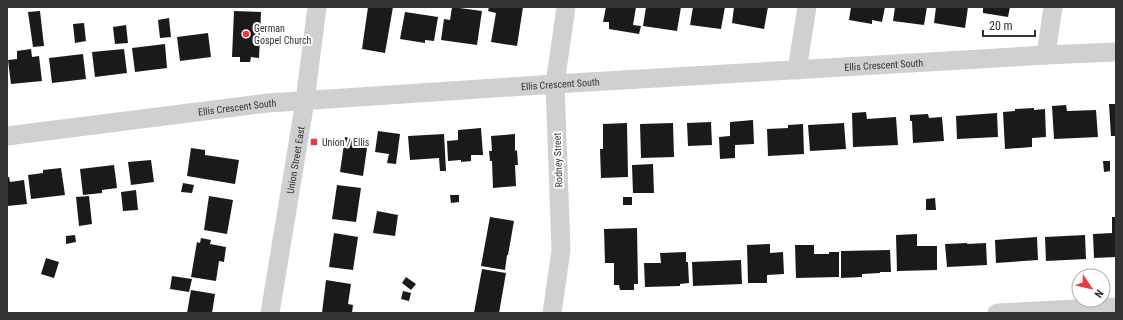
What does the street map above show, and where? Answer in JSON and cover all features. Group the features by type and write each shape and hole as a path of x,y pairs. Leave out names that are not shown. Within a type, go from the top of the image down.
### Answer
{"street":[{"name":"Union Street East","path":"270,313 305,101 317,7"},
{"name":"Rodney Street","path":"552,313 561,250 555,84 566,7"},
{"path":"797,70 807,7"},
{"path":"1046,55 1053,7"},
{"name":"Ellis Crescent South","path":"7,136 268,103 555,84 1116,52"},
{"path":"997,313 1116,307"}],"building":[{"path":"368,7 393,7 385,53 362,49"},
{"path":"452,7 482,11 477,45 441,40 444,19 450,20"},
{"path":"489,7 523,7 517,46 491,42 496,13 488,11"},
{"path":"606,7 636,7 633,25 641,26 639,34 609,29 609,22 603,22"},
{"path":"646,7 681,7 677,31 643,26"},
{"path":"693,7 725,7 721,29 690,25"},
{"path":"734,7 768,7 764,29 732,23"},
{"path":"851,7 885,7 882,22 872,20 872,24 849,20"},
{"path":"895,7 927,7 924,25 893,21"},
{"path":"936,7 968,7 965,28 934,23"},
{"path":"983,7 1010,7 1008,17 983,13"},
{"path":"40,11 44,46 33,47 28,12"},
{"name":"German Gospel Church","path":"234,11 261,12 259,58 251,57 250,62 240,62 240,57 232,57"},
{"path":"405,12 438,17 434,41 425,40 425,43 400,39"},
{"path":"169,18 171,37 160,38 158,20"},
{"path":"84,23 86,41 75,43 73,24"},
{"path":"126,25 128,43 115,44 113,27"},
{"path":"208,33 211,57 180,61 177,37"},
{"path":"165,44 167,68 135,72 132,48"},
{"path":"31,49 32,57 39,56 42,81 11,84 8,60 17,59 17,51"},
{"path":"124,49 127,73 95,77 92,52"},
{"path":"83,54 86,79 52,83 49,58"},
{"path":"1109,104 1116,104 1116,136 1111,136"},
{"path":"1066,105 1067,111 1096,110 1098,137 1054,139 1052,106"},
{"path":"1034,108 1034,110 1045,109 1046,137 1032,138 1032,147 1005,149 1003,112 1015,111 1015,109"},
{"path":"866,112 867,119 896,117 898,145 853,147 852,113"},
{"path":"997,113 998,137 957,139 956,116"},
{"path":"928,114 929,118 942,117 944,141 913,143 912,121 910,121 910,115"},
{"path":"753,120 754,144 735,145 735,158 720,159 719,137 730,136 730,122"},
{"path":"711,122 712,145 688,146 687,123"},
{"path":"627,123 628,177 601,178 600,149 603,149 603,124"},
{"path":"673,123 674,157 641,158 640,124"},
{"path":"844,123 846,149 810,151 808,125"},
{"path":"803,124 804,154 768,156 767,129 788,128 788,125"},
{"path":"481,128 483,155 471,155 471,161 448,161 447,141 458,140 458,130"},
{"path":"378,131 400,134 396,164 387,163 389,154 375,152"},
{"path":"444,134 446,171 440,171 439,158 410,160 408,136"},
{"path":"515,134 515,151 517,150 518,165 515,165 516,186 493,188 492,161 490,161 489,151 492,151 491,136"},
{"path":"345,137 368,141 363,176 340,172"},
{"path":"191,148 205,150 205,155 239,160 235,184 187,176"},
{"path":"151,160 154,182 131,185 128,162"},
{"path":"1103,161 1110,161 1110,171 1104,172"},
{"path":"653,164 654,193 633,193 632,165"},
{"path":"114,165 117,188 102,190 102,193 83,195 80,169"},
{"path":"61,168 65,195 31,199 28,175 43,173 43,170"},
{"path":"7,177 9,177 10,182 24,180 27,204 7,206"},
{"path":"183,183 194,185 192,193 181,192"},
{"path":"337,185 361,188 356,222 332,219"},
{"path":"136,190 138,210 123,211 121,192"},
{"path":"450,195 459,195 459,202 451,203"},
{"path":"89,196 92,224 79,226 76,197"},
{"path":"209,196 233,200 227,234 204,230"},
{"path":"623,197 632,197 632,205 623,205"},
{"path":"935,198 936,210 926,210 926,199"},
{"path":"377,211 398,215 395,236 373,233"},
{"path":"490,217 514,221 505,270 481,266"},
{"path":"1112,217 1116,217 1116,257 1094,258 1093,234 1112,233"},
{"path":"637,228 638,284 634,284 634,290 620,290 619,285 614,285 614,263 605,263 604,229"},
{"path":"334,233 358,237 353,270 329,267"},
{"path":"917,234 917,246 937,246 937,270 897,271 896,235"},
{"path":"75,235 76,242 66,244 66,236"},
{"path":"1085,235 1086,259 1046,261 1045,237"},
{"path":"1037,237 1038,260 996,263 995,240"},
{"path":"201,238 211,240 210,244 226,247 224,262 219,261 216,281 191,277 197,242 200,243"},
{"path":"986,243 987,265 947,267 945,244"},
{"path":"770,244 770,253 783,252 784,274 767,275 767,283 748,283 747,245"},
{"path":"795,245 814,245 814,254 839,252 839,277 796,278"},
{"path":"890,250 891,272 862,274 862,277 841,278 841,251"},
{"path":"686,252 689,283 680,284 680,286 645,287 644,263 661,263 660,253"},
{"path":"46,258 59,262 54,278 41,274"},
{"path":"741,260 742,284 693,286 692,262"},
{"path":"482,269 506,273 499,313 474,313"},
{"path":"172,276 192,279 189,292 170,289"},
{"path":"406,277 416,284 411,290 402,283"},
{"path":"326,280 351,284 348,304 353,305 352,313 322,313"},
{"path":"191,290 215,294 212,313 187,313"},
{"path":"403,291 411,293 409,301 401,299"}],"place":[{"name":"German Gospel Church","path":"246,34"},
{"name":"Union / Ellis","path":"314,142"}]}
